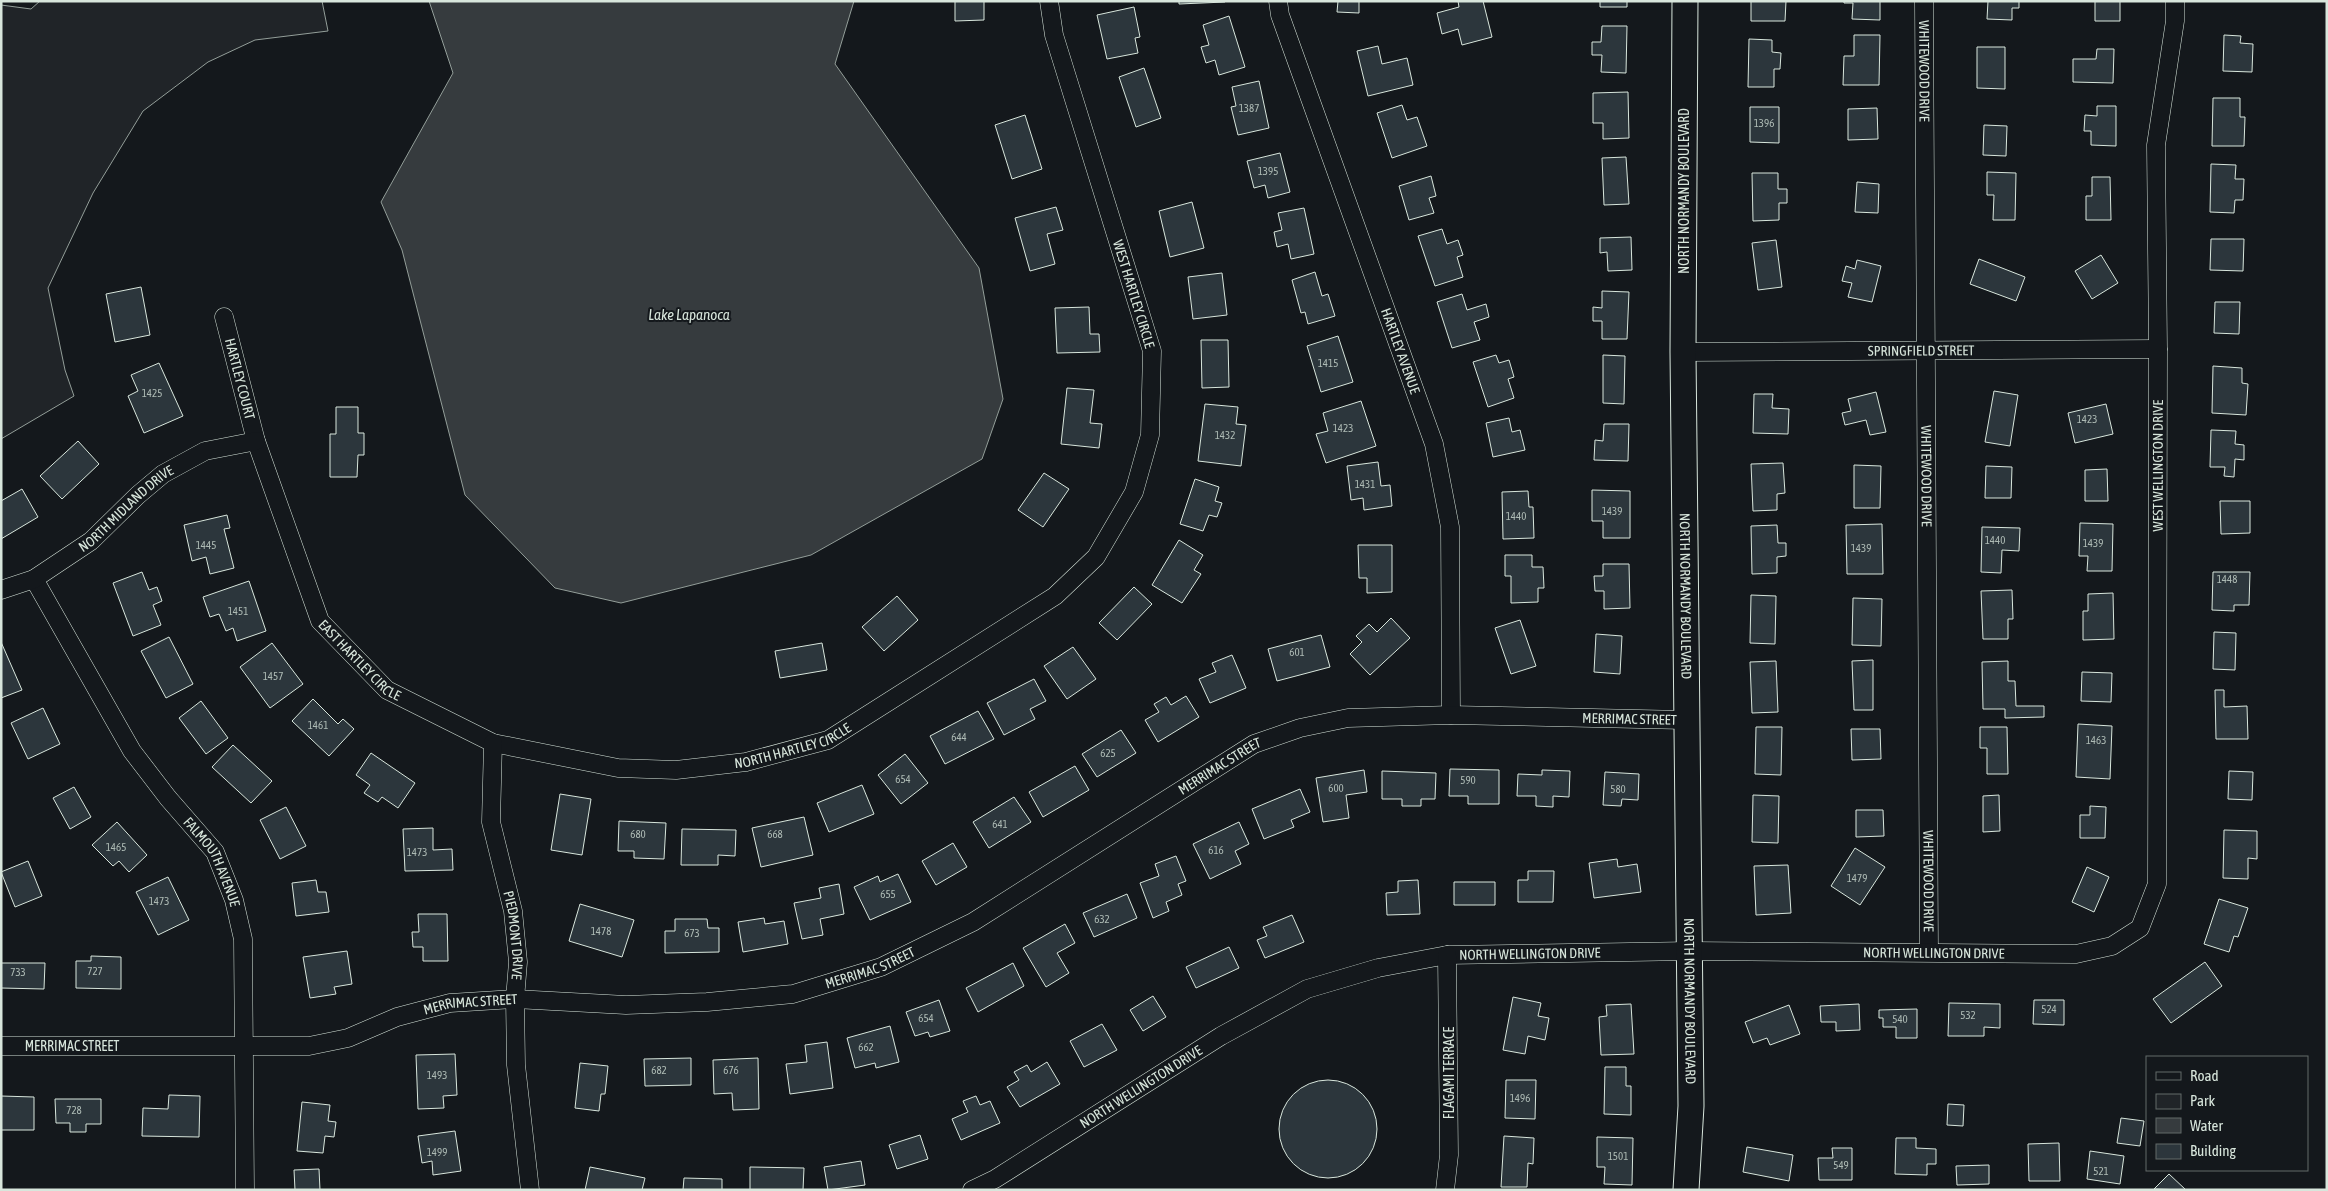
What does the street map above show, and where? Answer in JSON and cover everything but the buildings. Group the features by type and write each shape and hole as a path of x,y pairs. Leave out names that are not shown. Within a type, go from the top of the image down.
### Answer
{"street":[{"name":"WEST HARTLEY CIRCLE","path":"1049,1 1054,35 1152,351 1150,435 1134,492 1096,558 1055,596"},
{"name":"HARTLEY AVENUE","path":"1278,1 1280,14 1434,444 1450,527 1451,715"},
{"name":"NORTH NORMANDY BOULEVARD","path":"1685,1 1683,352 1691,1106 1686,1190"},
{"name":"WHITEWOOD DRIVE","path":"1924,1 1924,351 1929,952"},
{"name":"WEST WELLINGTON DRIVE","path":"2140,928 2157,884 2158,349 2156,145 2175,21 2175,1"},
{"name":"HARTLEY COURT","path":"224,317 256,441"},
{"name":"SPRINGFIELD STREET","path":"1683,352 2158,349"},
{"name":"NORTH MIDLAND DRIVE","path":"1,590 34,579 91,541 138,495 163,474 205,451 256,441"},
{"name":"EAST HARTLEY CIRCLE","path":"256,441 320,621 387,690 493,743"},
{"name":"FALMOUTH AVENUE","path":"34,579 132,751 168,798 215,852 234,900 244,939 245,1190"},
{"name":"NORTH HARTLEY CIRCLE","path":"493,743 618,768 676,770 746,762 828,740 1055,596"},
{"name":"MERRIMAC STREET","path":"1,1046 309,1046 348,1038 397,1017 450,1002 515,999 626,1005 707,1002 792,994 881,967 973,922 1254,744 1300,728 1348,718 1451,715 1686,720"},
{"name":"PIEDMONT DRIVE","path":"493,743 491,822 513,910 518,962 515,999 516,1065 530,1190"},
{"name":"NORTH WELLINGTON DRIVE","path":"972,1190 995,1179 1221,1036 1307,989 1378,968 1448,955 1690,951 2076,954 2112,946 2140,928"},
{"name":"FLAGAMI TERRACE","path":"1445,1190 1449,1155 1448,955"}],"green space":[{"path":"40,1 322,1 328,31 255,40 208,62 143,111 93,193 48,288 65,370 74,396 1,439 1,5 31,9"}],"water":[{"name":"Lake Lapanoca","path":"429,1 854,1 835,64 979,268 1003,399 982,459 811,555 621,603 555,588 465,495 402,250 381,202 453,73"}]}
